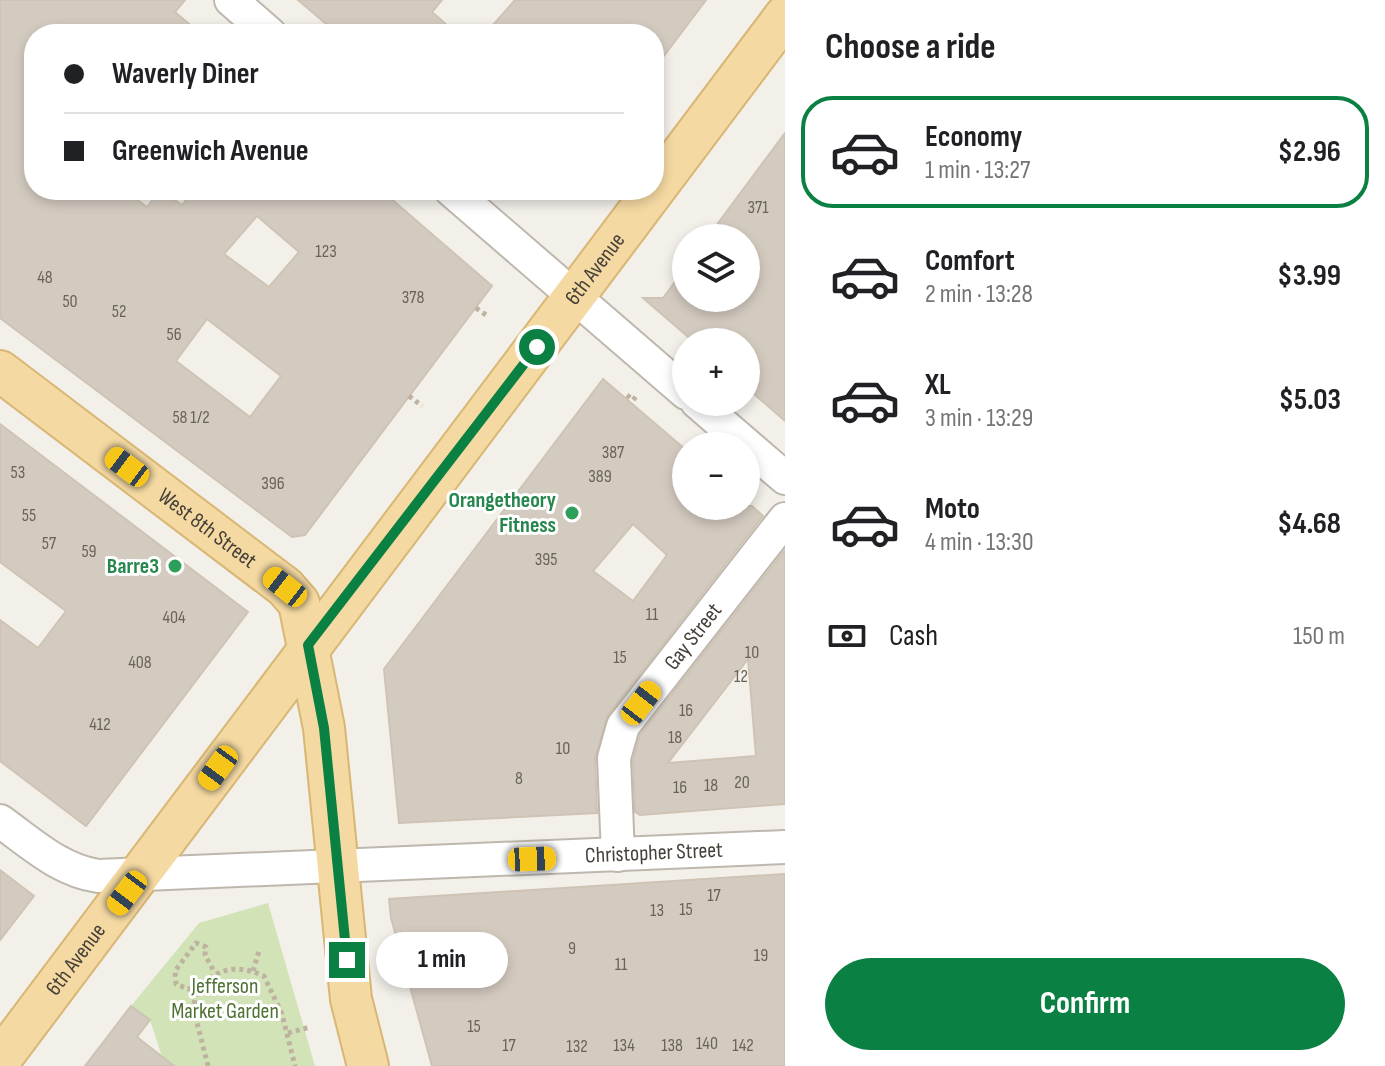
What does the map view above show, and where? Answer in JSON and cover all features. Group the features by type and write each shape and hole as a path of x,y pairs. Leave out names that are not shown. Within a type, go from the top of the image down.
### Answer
{"main road":[{"name":"6th Avenue","path":"664,177 785,16"},
{"name":"6th Avenue","path":"0,1060 308,645 647,200"},
{"name":"West 8th Street","path":"0,371 285,587 302,609 324,728 351,999 368,1066"}],"street":[{"path":"231,0 259,24"},
{"path":"462,200 672,381"},
{"path":"713,416 785,478"},
{"name":"Gay Street","path":"618,855 614,758 623,726 785,519"},
{"name":"Christopher Street","path":"0,821 72,871 98,876 785,847"}],"path":[{"path":"476,308 489,317"},
{"path":"627,395 633,400 638,394"},
{"path":"409,396 422,406"},
{"path":"215,973 205,955 206,947 196,943 175,971 176,984 188,989 226,968 253,971 264,976 274,993 288,1033 295,1066"},
{"path":"253,971 259,951"},
{"path":"199,985 193,1007 208,1066"},
{"path":"288,1033 310,1027"}],"green space":[{"name":"Jefferson Market Garden","path":"268,903 315,1066 165,1066 150,1020 131,1006 199,923"}],"building":[{"path":"0,0 185,0 175,12 189,24 24,24 24,200 138,200 147,207 152,200 175,200 182,205 186,200 393,200 492,286 305,535 292,537 0,318","holes":["257,216 299,252 269,287 224,254","207,319 281,376 250,417 176,361"]},
{"path":"298,0 442,0 432,12 446,24 326,24"},
{"path":"515,0 706,0 664,56 664,24 494,24"},
{"path":"785,133 785,421 760,399 760,328 678,328 643,298 663,298 672,286 672,312 760,312 760,224 717,224"},
{"path":"603,379 672,438 672,520 760,520 608,715 595,758 597,813 399,823 384,669","holes":["633,524 667,555 633,601 593,571"]},
{"path":"0,424 248,612 86,826 0,761 0,620 38,648 66,611 0,562"},
{"path":"785,550 785,804 640,815 635,812 633,760 640,735","holes":["748,659 756,756 668,763"]},
{"path":"0,870 34,896 0,940"},
{"path":"785,874 785,1066 432,1066 391,918 389,899"},
{"path":"131,1006 150,1020 137,1037 174,1066 85,1066"}],"place":[{"name":"Orangetheory Fitness","path":"572,513"},
{"name":"Barre3","path":"175,566"}],"route":[{"path":"347,960 324,728 308,645 537,347"}]}
